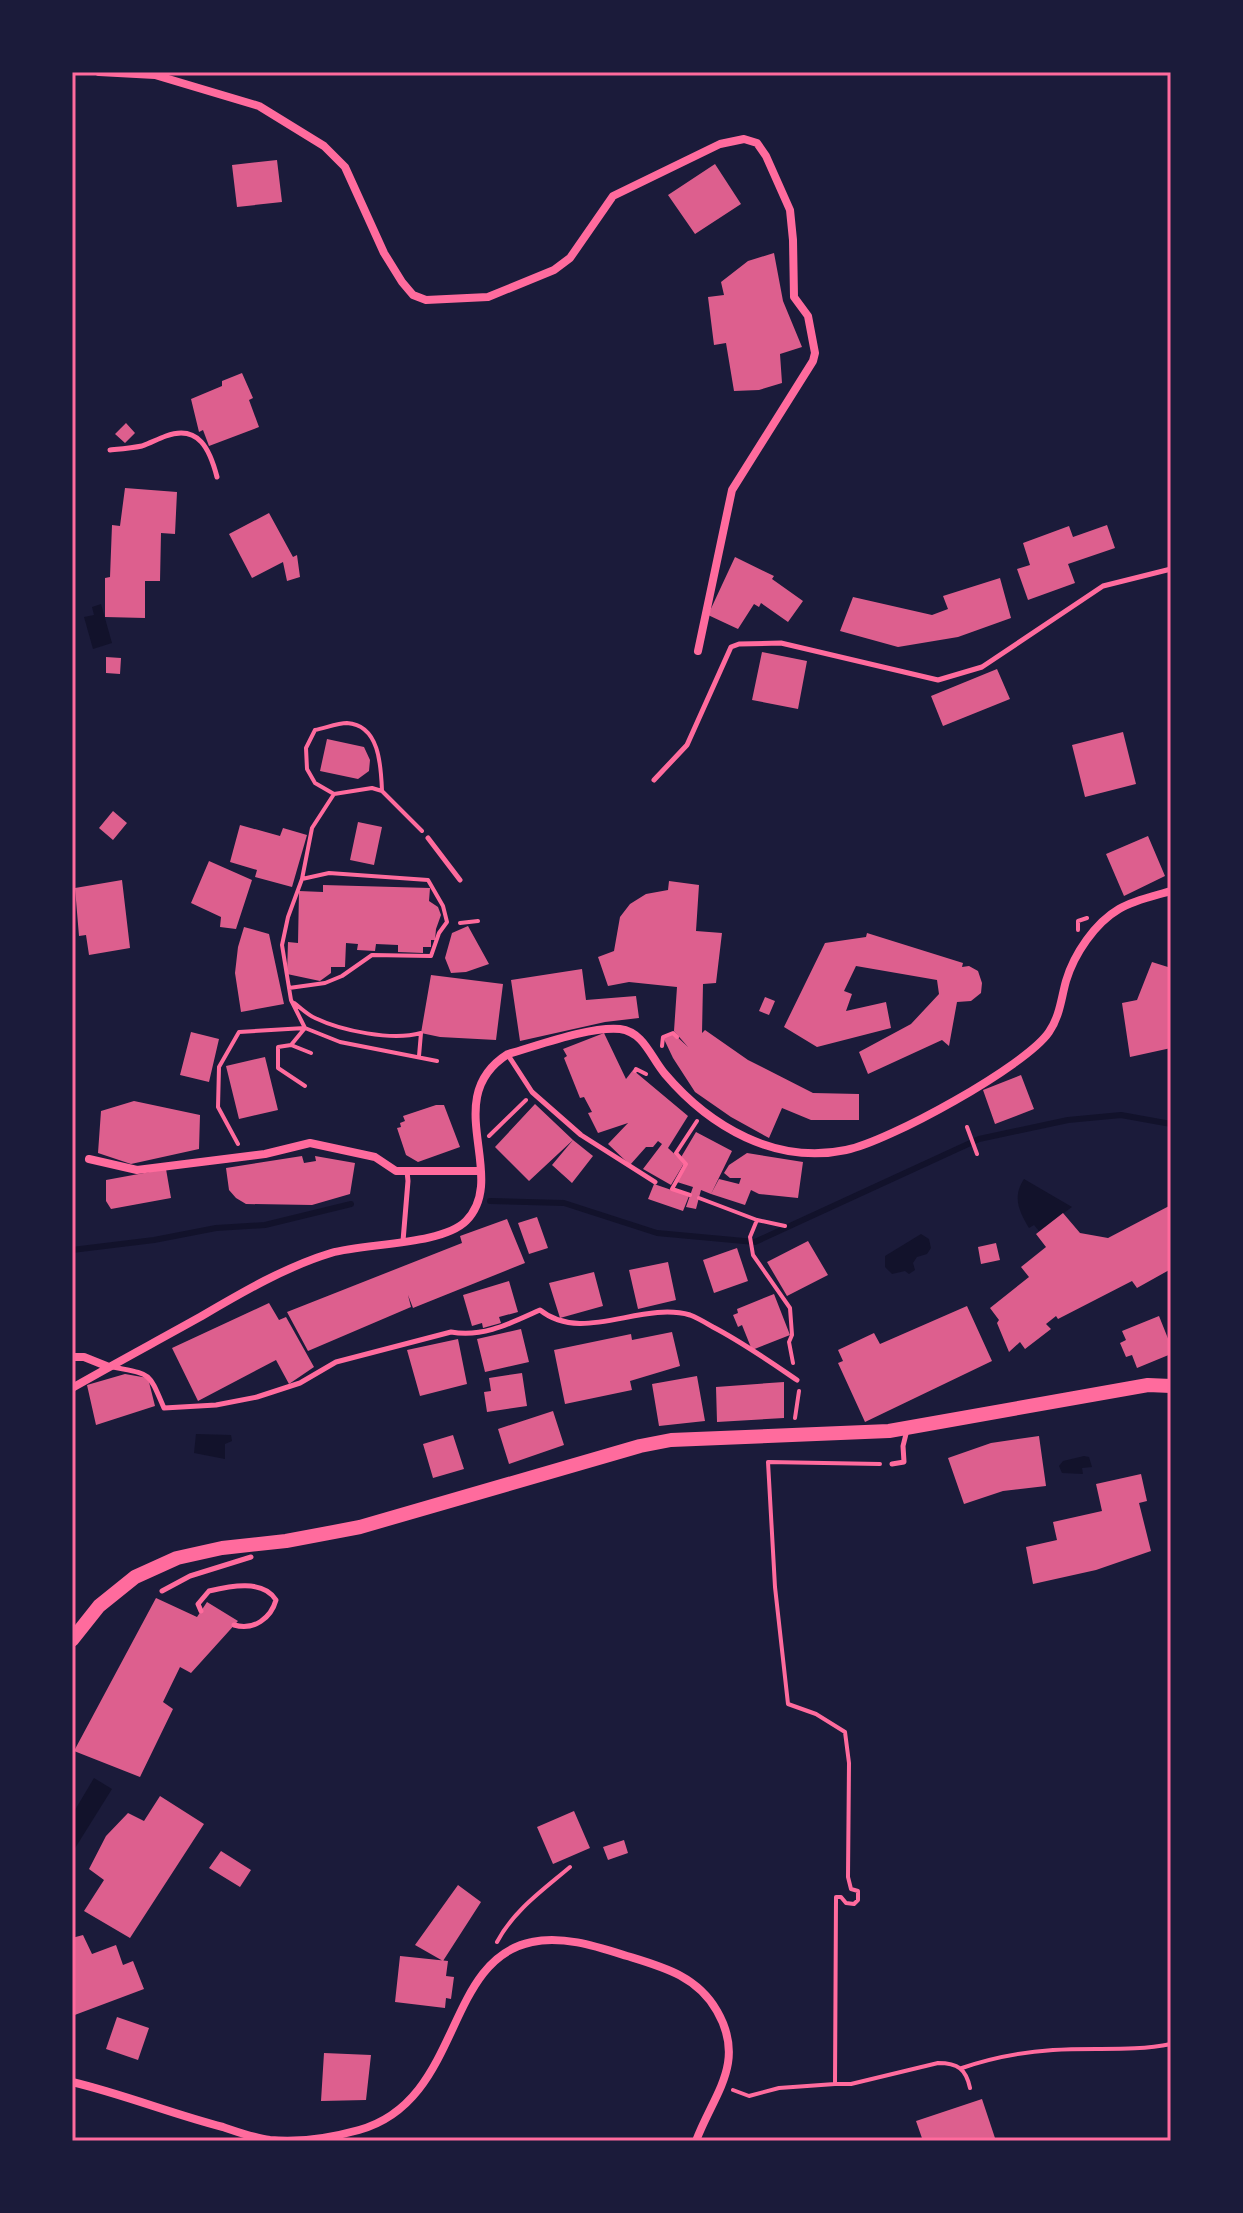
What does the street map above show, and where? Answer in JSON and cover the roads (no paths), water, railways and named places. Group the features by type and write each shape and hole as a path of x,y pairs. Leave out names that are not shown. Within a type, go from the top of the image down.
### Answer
{"street":[{"path":"99,72 155,75 259,106 324,146 345,167 384,253 402,282 413,295 426,300 488,297 533,280 570,258 613,196 720,144 744,139 757,143 790,210 794,297 808,316 815,353 770,433 732,490 698,651"},
{"path":"72,1388 255,1286 312,1260 361,1246 440,1235 459,1226 472,1213 479,1191 476,1095 495,1062 508,1054 598,1031 618,1029 631,1032 640,1039 663,1072 704,1111 737,1134 784,1151 830,1153 850,1150 938,1109 1034,1049 1049,1032 1059,1013 1067,978 1084,944 1098,927 1120,908 1171,891"},
{"path":"89,1159 137,1170 245,1157 310,1143 375,1157 396,1171 480,1171"},
{"path":"72,1357 84,1357 109,1367"},
{"path":"72,1640 99,1606 135,1577 177,1558 360,1527 653,1443 907,1429 1148,1385 1171,1386"},
{"path":"72,2082 268,2140 312,2140 357,2131 381,2123 407,2106 424,2085 478,1979 503,1954 531,1942 563,1941 627,1956 669,1970 693,1981 709,1997 721,2017 729,2060 723,2086 696,2141"}],"lane":[{"path":"110,450 144,445 184,432 204,442 217,477"},
{"path":"654,780 687,745 731,647 781,643 938,680 982,667 1103,586 1171,569"},
{"path":"428,838 460,880"},
{"path":"508,1054 532,1092 581,1135 655,1182"},
{"path":"403,1241 407,1171"},
{"path":"109,1367 146,1374 153,1382 164,1408 216,1405 257,1397 300,1383 336,1362 366,1353 451,1332 467,1335 483,1333 540,1310 552,1320 568,1324 652,1314 690,1315 732,1337 797,1380"},
{"path":"892,1464 904,1462 903,1446 907,1429"},
{"path":"162,1591 190,1576 251,1557"},
{"path":"201,1611 198,1604 209,1591 247,1586 271,1592 276,1600 273,1611 264,1620 254,1626 234,1625"}],"waterway":[{"path":"490,1201 564,1203 657,1233 755,1242 979,1139 1068,1120 1121,1115 1171,1124"},
{"path":"72,1250 154,1240 216,1228 265,1225 351,1204"}]}
